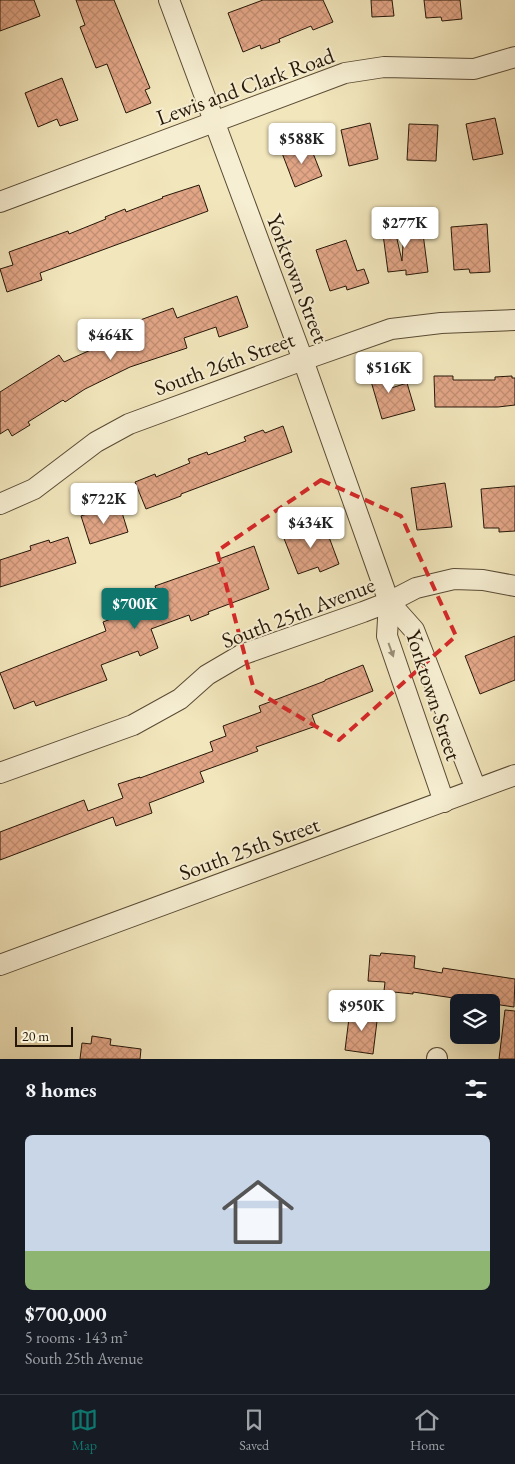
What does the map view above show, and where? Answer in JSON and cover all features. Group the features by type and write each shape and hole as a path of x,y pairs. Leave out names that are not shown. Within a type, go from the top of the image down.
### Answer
{"street":[{"name":"Yorktown Street","path":"169,0 303,360 389,602 414,630 476,789"},
{"name":"Lewis and Clark Road","path":"0,202 345,73 384,67 474,69 515,57"},
{"name":"South 26th Street","path":"0,504 34,489 96,442 129,424 303,360 391,329 441,323 515,320"},
{"name":"South 25th Avenue","path":"0,773 133,725 180,699 207,675 242,655 389,602 416,588 454,579 483,580 515,586"},
{"name":"Yorktown Street","path":"389,602 386,636 444,802"},
{"name":"South 25th Street","path":"0,965 515,775"}],"highlighted area":[{"path":"321,480 401,516 456,636 339,740 254,690 217,551"}],"building":[{"path":"0,0 34,0 40,16 0,31"},
{"path":"76,0 114,0 150,88 145,90 151,103 126,113 107,64 96,68 80,27 85,25"},
{"path":"263,0 323,0 333,22 313,30 311,26 279,39 280,42 261,49 260,45 243,52 228,13"},
{"path":"371,0 392,0 394,16 372,17"},
{"path":"424,0 460,0 462,19 442,21 441,17 426,18"},
{"path":"62,78 78,120 60,126 57,119 38,127 25,93"},
{"path":"495,118 503,154 473,160 466,124"},
{"path":"370,123 378,159 349,166 341,130"},
{"path":"409,124 438,125 436,161 407,160"},
{"path":"309,143 322,176 295,187 282,153"},
{"path":"199,185 208,211 40,273 42,280 7,292 0,269 13,265 9,252 68,231 69,234 125,209 126,212 162,197"},
{"path":"392,217 402,261 404,228 422,226 428,272 406,275 406,270 388,272 381,219"},
{"path":"487,224 490,272 470,273 469,269 454,270 451,227"},
{"path":"346,240 357,271 364,269 369,283 347,290 346,286 330,291 316,250"},
{"path":"237,296 248,327 219,337 216,327 184,338 187,348 130,367 85,389 65,402 63,400 28,422 30,425 12,436 8,429 0,434 0,392 59,355 64,362 135,330 132,323 173,308 177,318"},
{"path":"377,360 388,389 407,383 415,410 382,419 366,364"},
{"path":"434,376 453,376 453,380 495,380 495,377 512,376 512,378 515,378 515,405 498,407 435,407"},
{"path":"283,426 292,452 146,509 135,482 155,474 156,477 190,463 188,459 207,452 208,455 246,441 244,437 263,430 265,433"},
{"path":"445,483 452,527 417,530 411,488"},
{"path":"515,486 515,531 499,532 499,528 484,528 481,489"},
{"path":"120,506 128,532 90,544 81,516 101,509 102,512"},
{"path":"323,521 339,564 320,572 318,567 298,574 283,536"},
{"path":"68,537 76,563 0,587 0,560 31,550 30,546 49,540 50,543"},
{"path":"254,546 269,589 208,612 209,614 191,621 189,615 151,629 158,648 140,656 138,651 101,665 107,680 36,706 34,701 14,709 0,673 106,631 103,622 160,600 155,586 220,563 219,559"},
{"path":"515,636 515,680 480,694 465,656"},
{"path":"363,665 373,691 312,715 316,726 256,747 258,751 200,772 204,782 149,803 152,813 116,826 113,817 0,860 0,832 84,800 88,811 123,798 118,784 140,778 213,751 210,742 226,736 223,726 261,712 259,706"},
{"path":"381,953 415,956 414,968 442,973 443,968 515,979 514,1007 500,1005 500,994 450,994 450,997 413,992 413,994 384,991 385,982 368,981 370,955 380,956"},
{"path":"350,1010 378,1013 373,1054 345,1050"},
{"path":"505,1010 515,1011 515,1059 499,1059"},
{"path":"92,1036 111,1039 110,1045 141,1049 140,1059 80,1059 82,1043 91,1044"}]}
